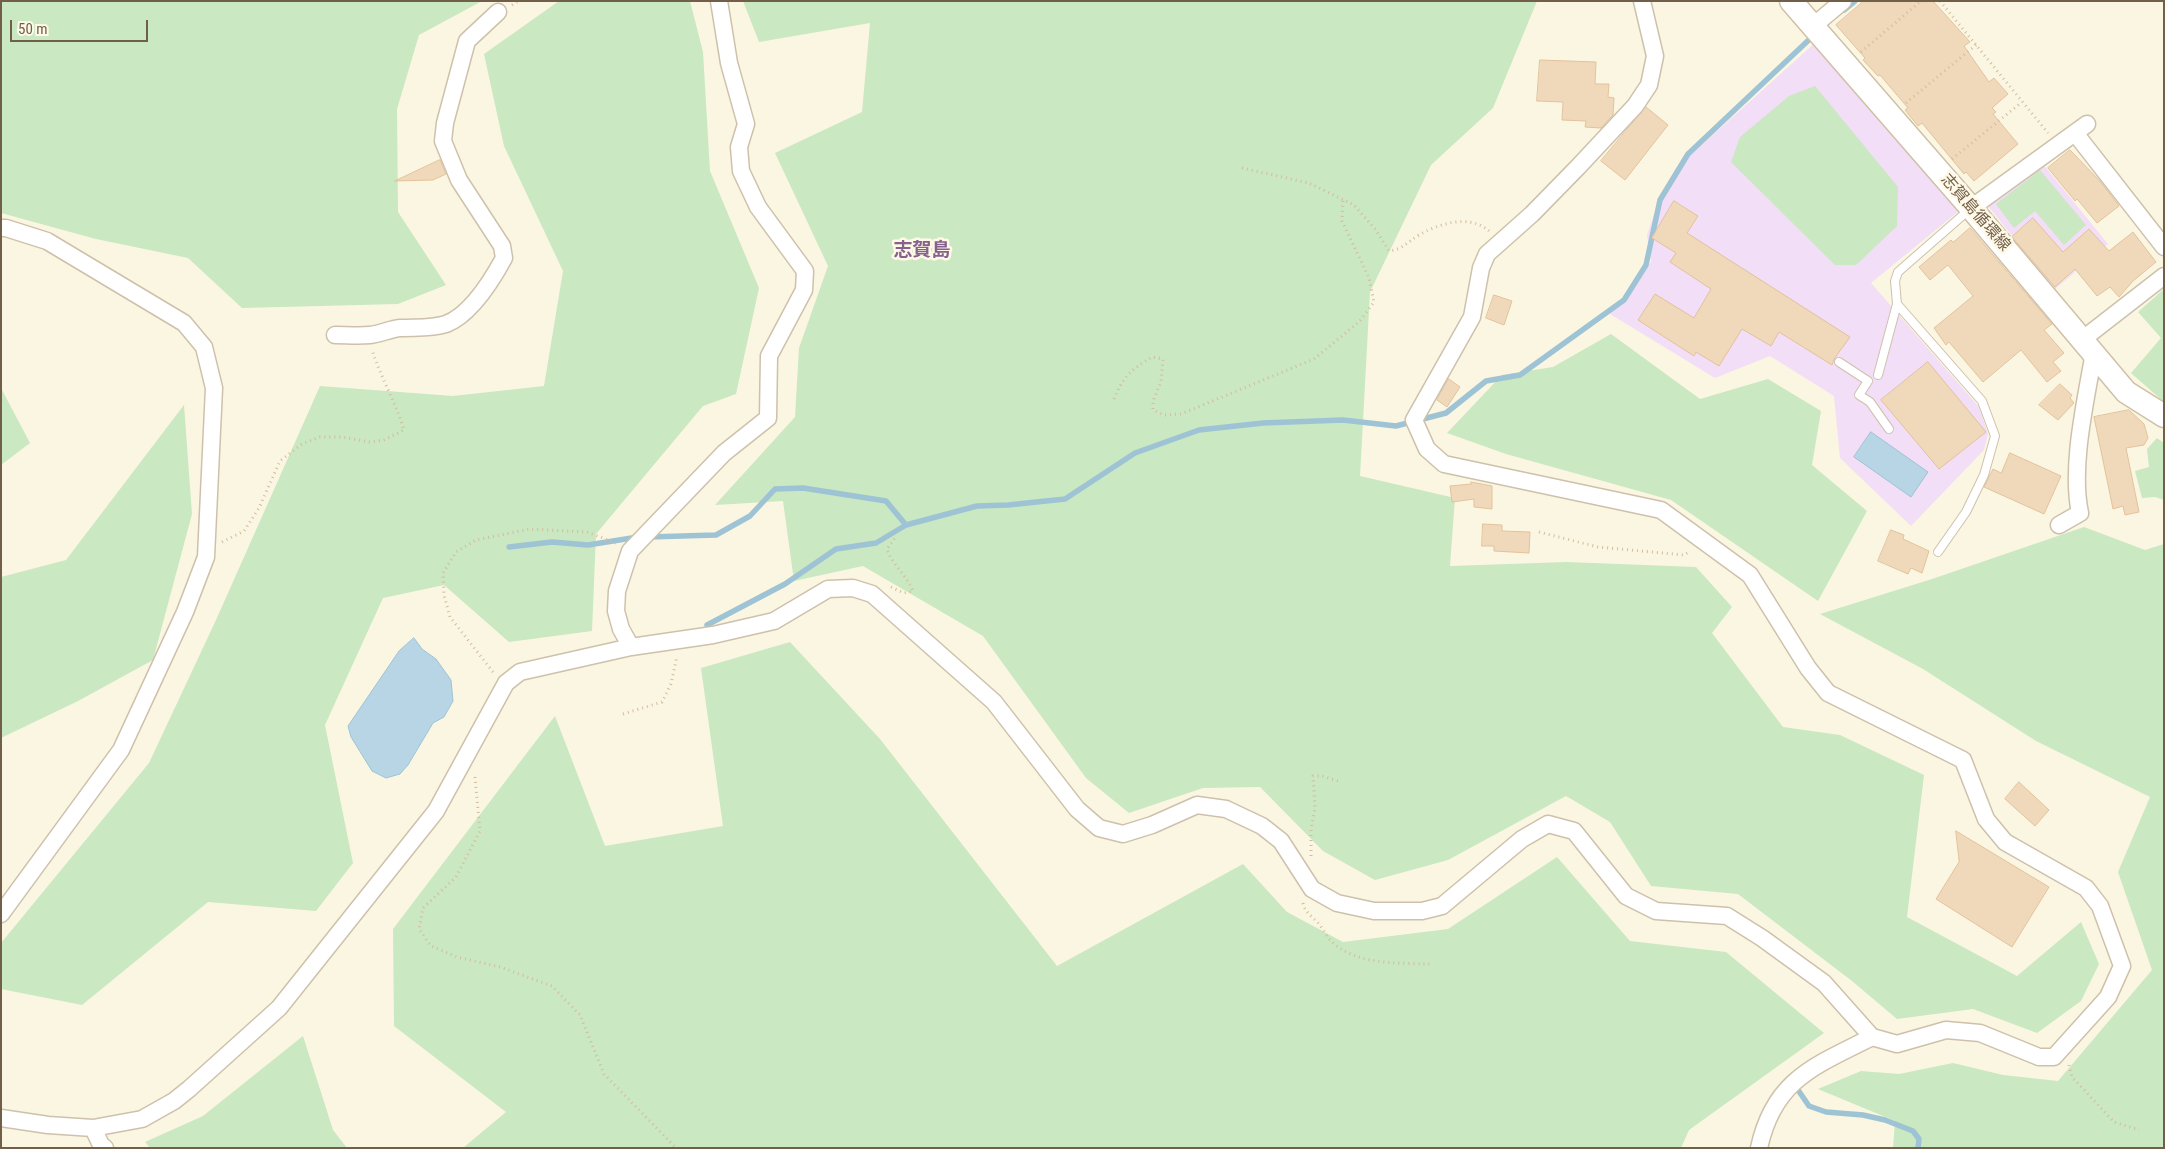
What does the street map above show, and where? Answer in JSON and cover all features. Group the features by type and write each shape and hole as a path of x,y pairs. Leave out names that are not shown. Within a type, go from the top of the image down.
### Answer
{"main road":[{"name":"志賀島循環線","path":"1791,1 1971,208 2126,392 2164,416"}],"street":[{"path":"631,648 621,629 616,611 617,591 630,551 724,453 768,418 769,356 804,290 805,271 758,207 741,171 739,148 746,124 729,62 719,1"},
{"path":"1,1118 48,1125 93,1128 142,1119 174,1101 279,1008 436,811 506,683 520,672 631,648 713,635 774,621 828,589 853,588 872,594 994,702 1077,809 1098,828 1123,834 1152,825 1196,805 1226,809 1262,826 1281,841 1312,889 1337,903 1374,911 1422,911 1442,906 1522,839 1548,824 1574,831 1626,896 1656,911 1727,916 1748,929 1824,983 1872,1037 1896,1044 1946,1030 1980,1033 2039,1056 2054,1057 2108,997 2122,966 2100,906 2086,888 2005,842 1986,819 1963,760 1828,693 1808,668 1750,575 1661,510 1444,464 1427,449 1414,420 1472,317 1481,268 1487,254 1578,167 1635,106 1649,85 1655,56 1642,1"},
{"path":"1818,34 1843,1"},
{"path":"335,335 368,335 398,328 422,328 447,324 462,314 477,298 491,281 504,258 502,246 460,180 450,161 443,141 445,123 467,41 498,12"},
{"path":"1971,208 2081,128 2164,247"},
{"path":"1,228 47,241 184,323 204,347 214,388 206,557 185,612 121,750 1,914"},
{"path":"2059,525 2080,513 2076,494 2088,346 2164,276"},
{"path":"1759,1148 1764,1128 1774,1105 1791,1084 1816,1066 1872,1037"},
{"path":"93,1128 101,1145 105,1148"}],"lane":[{"path":"1878,375 1897,304 1895,281 1898,272 1971,208"},
{"path":"1897,304 1982,400 1995,436 1984,475 1966,512 1938,552"},
{"path":"1839,362 1868,380 1859,395 1870,402 1889,429"}],"path":[{"path":"1845,65 1921,1"},
{"path":"1940,1 2058,145"},
{"path":"1890,116 1976,45"},
{"path":"1938,170 2022,102"},
{"path":"1242,168 1308,184 1354,205 1375,229 1389,251 1399,250 1419,235 1453,222 1481,224 1501,241"},
{"path":"1114,400 1121,381 1134,368 1152,357 1158,358 1162,359 1161,374 1153,410 1164,415 1181,414 1314,358 1360,321 1374,302 1369,278 1342,221 1343,200"},
{"path":"206,550 244,531 260,508 280,461 302,444 320,437 342,436 370,442 384,440 404,430 400,416 380,374 368,335"},
{"path":"502,691 491,667 476,652 450,617 444,595 444,573 456,552 476,540 529,529 587,532 630,551"},
{"path":"1539,532 1598,548 1684,555 1708,543"},
{"path":"883,583 904,593 913,591 909,581 890,558 888,549 895,538"},
{"path":"623,714 662,702 672,684 680,640"},
{"path":"471,746 480,831 456,877 422,908 418,929 431,946 456,957 500,967 552,986 580,1015 604,1074 676,1148"},
{"path":"1338,781 1322,776 1313,776 1315,808 1311,829 1311,868 1303,893 1303,906 1332,943 1349,952 1366,959 1430,964"},
{"path":"2064,1046 2072,1077 2114,1122 2138,1130"}],"shaded area":[{"path":"1817,41 1959,211 1871,283 1979,407 1988,434 1984,450 1911,526 1840,458 1834,396 1770,356 1715,378 1610,314 1651,262 1647,235 1658,203 1676,168"},
{"path":"2043,164 2108,244 2055,289 1988,206"}],"green space":[{"path":"1,1 482,1 419,35 397,109 398,212 446,285 398,304 242,308 188,258 96,239 1,213"},
{"path":"559,1 690,1 703,52 710,171 759,288 736,394 703,406 596,534 592,631 509,642 444,585 383,598 325,725 353,863 316,911 208,902 82,1005 1,989 1,943 149,763 216,620 320,386 453,396 544,386 563,271 504,146 484,54"},
{"path":"743,1 1537,1 1493,108 1431,165 1370,292 1360,476 1455,498 1450,566 1567,562 1696,567 1732,607 1712,633 1783,727 1840,735 1924,775 1907,917 2017,976 2081,922 2099,964 2081,1001 2037,1033 1973,1009 1897,1019 1852,981 1738,894 1651,886 1610,822 1566,796 1448,860 1375,880 1323,851 1260,787 1203,788 1129,813 1086,778 983,636 863,566 794,581 783,501 715,505 795,417 799,348 828,266 775,153 862,112 870,23 759,42"},
{"path":"1815,86 1898,187 1897,226 1856,265 1835,265 1731,162 1740,137 1789,96"},
{"path":"2040,170 2086,225 2064,245 2035,211 2014,228 1996,204"},
{"path":"2164,289 2164,402 2131,373 2161,338 2138,312"},
{"path":"1611,334 1700,399 1768,379 1821,411 1812,465 1867,511 1818,601 1671,500 1506,454 1447,433 1502,375 1553,367"},
{"path":"1,388 30,443 1,465"},
{"path":"184,405 192,514 153,660 78,701 1,738 1,577 66,560"},
{"path":"2157,438 2164,443 2164,500 2155,497 2142,498 2135,471 2149,467 2147,449"},
{"path":"2084,527 2145,550 2164,544 2164,1148 1893,1148 1895,1121 1818,1089 1861,1071 1899,1074 1953,1063 2003,1075 2058,1081 2152,970 2118,872 2150,797 2036,741 1923,669 1820,614 1932,579"},
{"path":"790,642 880,739 1057,966 1243,864 1287,912 1343,942 1448,929 1557,857 1630,941 1726,952 1824,1033 1689,1130 1681,1148 463,1148 506,1112 394,1026 393,929 555,716 605,846 723,826 701,668"},
{"path":"303,1036 333,1130 347,1148 150,1148 145,1142 203,1116"}],"water":[{"path":"1871,432 1928,472 1911,497 1854,457"},
{"path":"414,638 422,649 436,659 451,680 453,701 444,717 433,723 408,765 400,774 386,778 372,771 351,737 348,726 399,651"}],"building":[{"path":"1864,1 1933,1 1970,42 1964,46 1989,82 1994,78 2008,94 1992,108 1996,112 1993,114 2018,144 1974,181 1966,172 1964,174 1922,123 1918,126 1905,110 1908,108 1880,75 1878,76 1863,60 1865,58 1836,25"},
{"path":"1540,60 1596,62 1595,84 1609,84 1608,97 1614,98 1613,115 1601,128 1585,127 1586,121 1562,120 1563,102 1537,101"},
{"path":"1646,107 1668,125 1625,180 1601,161"},
{"path":"2070,150 2100,181 2119,206 2097,223 2077,199 2075,201 2048,168"},
{"path":"440,160 446,174 433,180 395,181"},
{"path":"1674,201 1698,216 1687,233 1850,337 1834,359 1832,365 1779,332 1771,346 1742,329 1719,366 1696,352 1694,356 1638,320 1655,294 1694,318 1711,289 1670,262 1676,253 1652,238"},
{"path":"2033,218 2063,252 2089,229 2109,251 2133,232 2156,262 2133,281 2119,297 2110,287 2097,296 2075,269 2055,287 2012,237"},
{"path":"1970,228 2052,324 2044,330 2064,353 2053,362 2061,371 2047,382 2021,350 1983,382 1949,342 1946,345 1934,328 1973,296 1948,265 1930,280 1919,267 1951,240 1953,242"},
{"path":"1494,295 1512,301 1504,325 1486,318"},
{"path":"1928,362 1986,432 1939,469 1881,400"},
{"path":"1449,379 1460,387 1447,407 1437,400"},
{"path":"2060,384 2072,395 2070,398 2074,403 2058,420 2039,405"},
{"path":"2129,410 2144,424 2148,438 2144,445 2126,448 2139,512 2125,515 2123,506 2113,509 2094,417"},
{"path":"2010,453 2061,476 2044,514 1984,487 1993,469 2001,473"},
{"path":"1471,482 1492,486 1492,509 1474,507 1474,499 1452,502 1450,486 1471,484"},
{"path":"1483,524 1502,525 1502,531 1530,532 1529,553 1494,551 1494,546 1482,546"},
{"path":"1891,530 1904,535 1903,539 1929,551 1922,573 1911,568 1908,574 1878,561"},
{"path":"2019,782 2049,810 2035,826 2005,799"},
{"path":"1956,831 2049,887 2012,947 1936,899 1959,862"}],"waterway":[{"path":"1844,10 1855,1"},
{"path":"707,625 785,584 836,549 876,543 906,525 977,506 1065,499 1135,453 1199,430 1263,423 1343,420 1396,426 1446,413 1486,381 1520,375 1624,300 1646,265 1660,200 1688,154 1814,35"},
{"path":"648,537 716,535 750,516 775,489 803,488 886,501 906,525"},
{"path":"509,547 552,542 588,545 638,537"},
{"path":"1796,1087 1809,1106 1826,1112 1863,1115 1885,1120 1913,1131 1919,1139 1918,1148"}],"district":[{"name":"志賀島","path":"922,251"}]}
